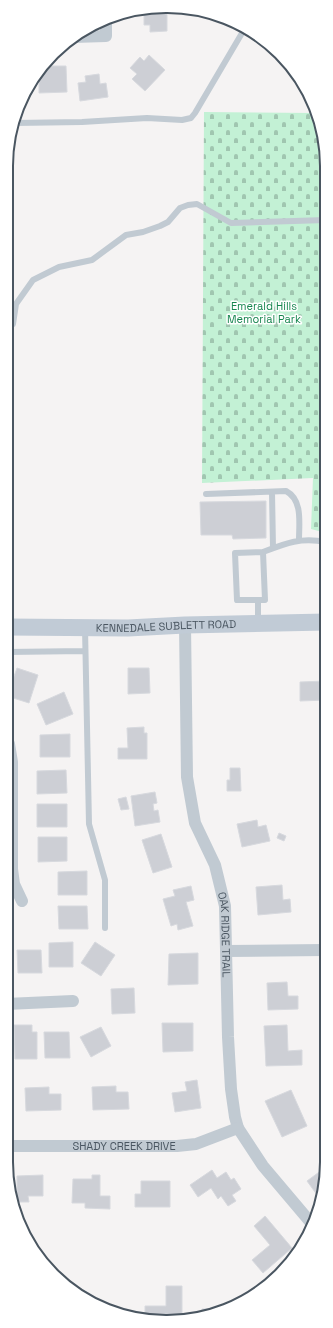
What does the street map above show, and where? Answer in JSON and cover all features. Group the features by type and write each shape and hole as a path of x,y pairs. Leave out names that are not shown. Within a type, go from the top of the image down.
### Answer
{"main road":[{"name":"KENNEDALE SUBLETT ROAD","path":"13,628 128,628 185,625 320,622"}],"street":[{"path":"85,37 106,36 106,26"},
{"name":"OAK RIDGE TRAIL","path":"185,625 188,784 195,823 215,865 225,906 230,1089 235,1117 238,1128 263,1166 308,1220"},
{"path":"13,876 14,884 22,901"},
{"path":"227,952 320,950"},
{"path":"13,1004 73,1001"},
{"name":"SHADY CREEK DRIVE","path":"13,1146 177,1146 196,1144 238,1128"}],"lane":[{"path":"19,123 82,122 147,118 182,120 191,118 196,113 242,33"},
{"path":"13,324 16,304 33,280 59,267 92,260 126,234 143,232 160,226 168,222 180,208 188,205 197,204 231,223 320,220"},
{"path":"206,494 286,491 297,501 299,509 299,540"},
{"path":"272,492 273,548"},
{"path":"263,552 265,600 237,600 235,553 263,552 285,543 299,540 320,542"},
{"path":"258,600 258,624"},
{"path":"85,628 89,824 105,880 105,928"},
{"path":"13,652 86,651"}],"green space":[{"name":"Emerald Hills Memorial Park","path":"204,112 310,113 315,127 320,156 320,531 311,529 313,478 202,483"}],"building":[{"path":"167,13 167,31 150,32 150,25 144,25 144,14"},
{"path":"149,55 165,70 145,91 132,79 137,74 130,68 140,57 144,61"},
{"path":"50,66 66,66 67,92 39,93 39,81"},
{"path":"99,74 100,84 106,83 108,97 80,101 78,83 86,82 85,76"},
{"path":"266,501 266,538 233,539 232,535 201,535 200,502"},
{"path":"17,668 38,675 29,703 13,698 13,679"},
{"path":"128,668 149,668 150,693 128,694"},
{"path":"320,681 320,700 300,701 300,682"},
{"path":"64,692 73,714 46,725 37,704"},
{"path":"144,727 144,733 147,733 147,759 118,759 118,748 128,748 127,728"},
{"path":"70,734 70,757 40,757 40,735"},
{"path":"230,768 240,768 241,791 227,791 227,780 230,780"},
{"path":"66,770 67,793 37,794 37,771"},
{"path":"155,792 157,803 153,804 154,811 158,810 160,822 135,826 131,796"},
{"path":"126,797 129,809 121,810 118,799"},
{"path":"37,804 67,804 67,827 37,827"},
{"path":"257,820 258,827 266,825 270,841 242,847 237,824"},
{"path":"279,833 286,836 284,841 277,838"},
{"path":"161,834 172,867 153,873 142,840"},
{"path":"38,837 67,837 67,861 38,862"},
{"path":"87,871 87,895 58,895 58,872"},
{"path":"282,885 283,900 290,899 291,912 258,915 256,887"},
{"path":"191,886 194,900 186,902 193,926 178,930 177,924 171,926 163,899 175,896 173,890"},
{"path":"58,906 87,906 88,929 59,929"},
{"path":"73,942 73,967 49,967 49,943"},
{"path":"95,942 115,955 101,976 81,963"},
{"path":"17,950 41,950 42,973 18,973"},
{"path":"198,953 198,984 168,985 169,954"},
{"path":"287,982 288,996 298,996 298,1009 268,1010 267,983"},
{"path":"134,988 135,1013 112,1014 111,989"},
{"path":"162,1023 193,1023 193,1051 163,1052"},
{"path":"14,1025 32,1025 32,1032 37,1032 37,1059 15,1059"},
{"path":"287,1025 288,1051 302,1050 302,1065 266,1066 264,1026"},
{"path":"101,1027 111,1046 91,1057 80,1037"},
{"path":"44,1032 69,1032 70,1058 45,1058"},
{"path":"197,1080 201,1108 175,1112 172,1093 187,1091 185,1082"},
{"path":"116,1086 116,1092 128,1092 129,1109 93,1110 92,1087"},
{"path":"49,1087 49,1094 61,1094 61,1110 26,1111 25,1088"},
{"path":"291,1090 307,1126 282,1137 265,1101"},
{"path":"212,1170 217,1178 226,1172 231,1180 234,1178 241,1189 232,1195 236,1201 228,1206 221,1196 218,1199 211,1188 198,1197 190,1185"},
{"path":"320,1171 316,1194 307,1181"},
{"path":"43,1175 43,1196 28,1196 29,1202 18,1202 17,1176"},
{"path":"92,1175 100,1175 100,1196 110,1196 110,1209 85,1208 85,1203 72,1203 73,1179 92,1179"},
{"path":"141,1181 170,1181 170,1207 135,1207 135,1194 141,1194"},
{"path":"265,1216 292,1248 263,1273 252,1260 270,1245 254,1226"},
{"path":"166,1286 182,1286 182,1314 145,1314 145,1306 166,1306"}]}
